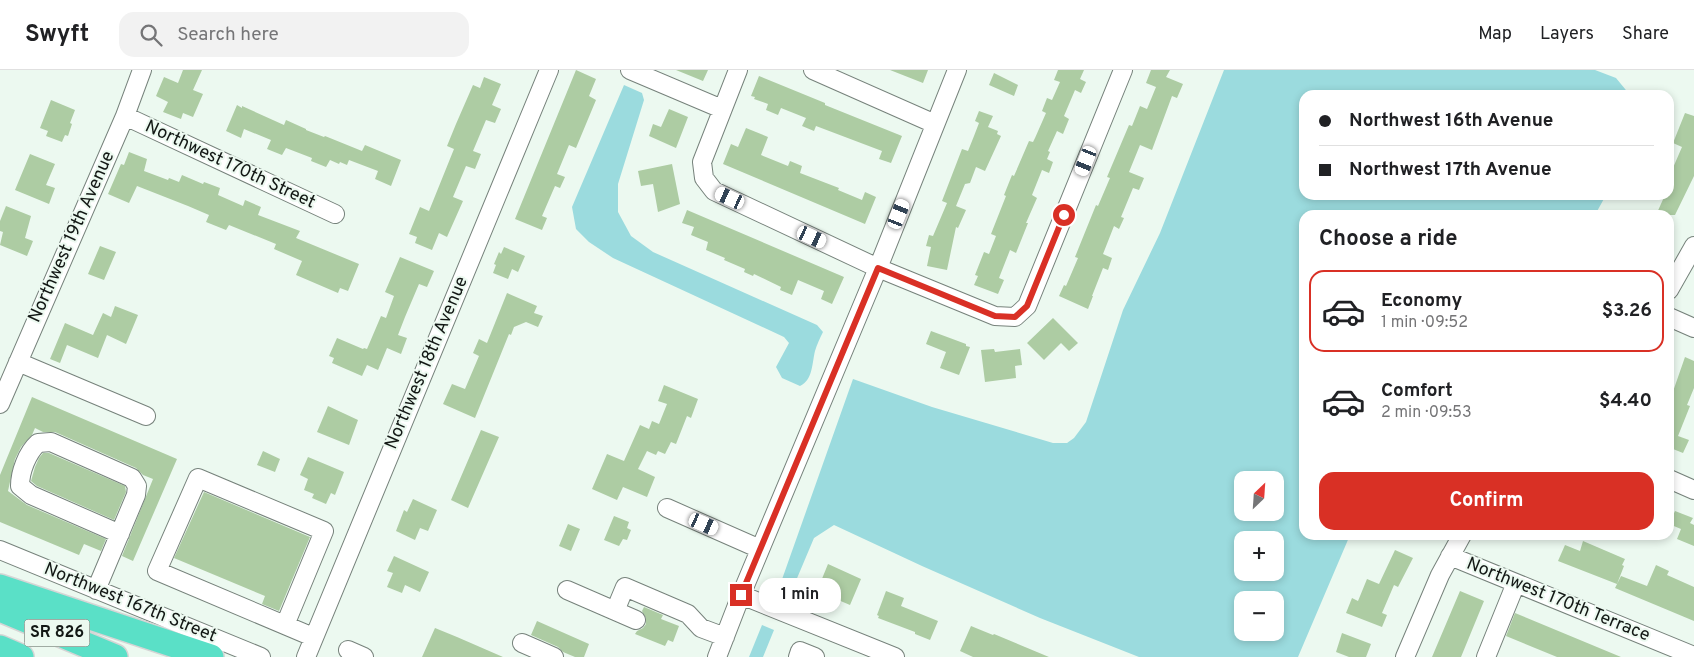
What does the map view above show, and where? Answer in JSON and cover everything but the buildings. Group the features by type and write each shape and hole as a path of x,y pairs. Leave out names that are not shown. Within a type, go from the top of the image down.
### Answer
{"highway":[{"path":"0,587 210,657"},
{"name":"SR 826","path":"0,609 115,657"},
{"name":"SR 826","path":"0,648 21,657"}],"street":[{"name":"Northwest 19th Avenue","path":"0,404 125,116 142,70"},
{"name":"Northwest 18th Avenue","path":"306,657 549,70"},
{"path":"630,70 722,109"},
{"path":"738,70 702,162 704,178 714,190 878,268 995,316 1015,317 1027,306 1123,70"},
{"path":"813,70 934,124"},
{"path":"717,657 760,549 878,268 957,70"},
{"name":"Northwest 170th Street","path":"125,116 335,214"},
{"path":"1674,281 1694,246"},
{"path":"1674,319 1694,328"},
{"path":"18,362 146,416"},
{"path":"96,590 120,534 136,495 137,486 132,478 51,442 38,443 33,448 20,476 20,486 31,495 120,534"},
{"path":"286,625 324,531 198,478 157,571 313,637"},
{"path":"1674,481 1694,490"},
{"path":"667,508 760,549"},
{"path":"1405,657 1430,598 1459,540"},
{"name":"Northwest 167th Street","path":"0,550 260,657"},
{"name":"Northwest 170th Terrace","path":"1450,556 1694,656"},
{"path":"1492,655 1516,583"},
{"path":"615,611 625,587 688,614 701,628 725,638"},
{"path":"568,590 636,620"},
{"path":"741,595 895,657"},
{"path":"522,643 554,657"},
{"path":"798,657 800,651 815,657"}],"water":[{"path":"1224,70 1595,70 1616,78 1626,90 1299,90 1299,200 1603,200 1598,210 1299,210 1299,540 1348,540 1298,657 1139,657 1040,618 834,525 814,538 795,583 790,589 780,585 853,379 932,407 1053,443 1067,443 1074,438 1086,422 1123,310 1160,233"},
{"path":"624,85 642,93 644,100 618,184 618,212 631,236 653,252 817,325 823,332 815,351 810,375 800,386 782,378 776,367 789,343 784,337 613,258 589,242 576,229 572,207"},
{"path":"762,625 774,630 763,657 749,657"}],"route":[{"path":"741,595 878,268 995,316 1015,317 1027,306 1064,215"}]}
